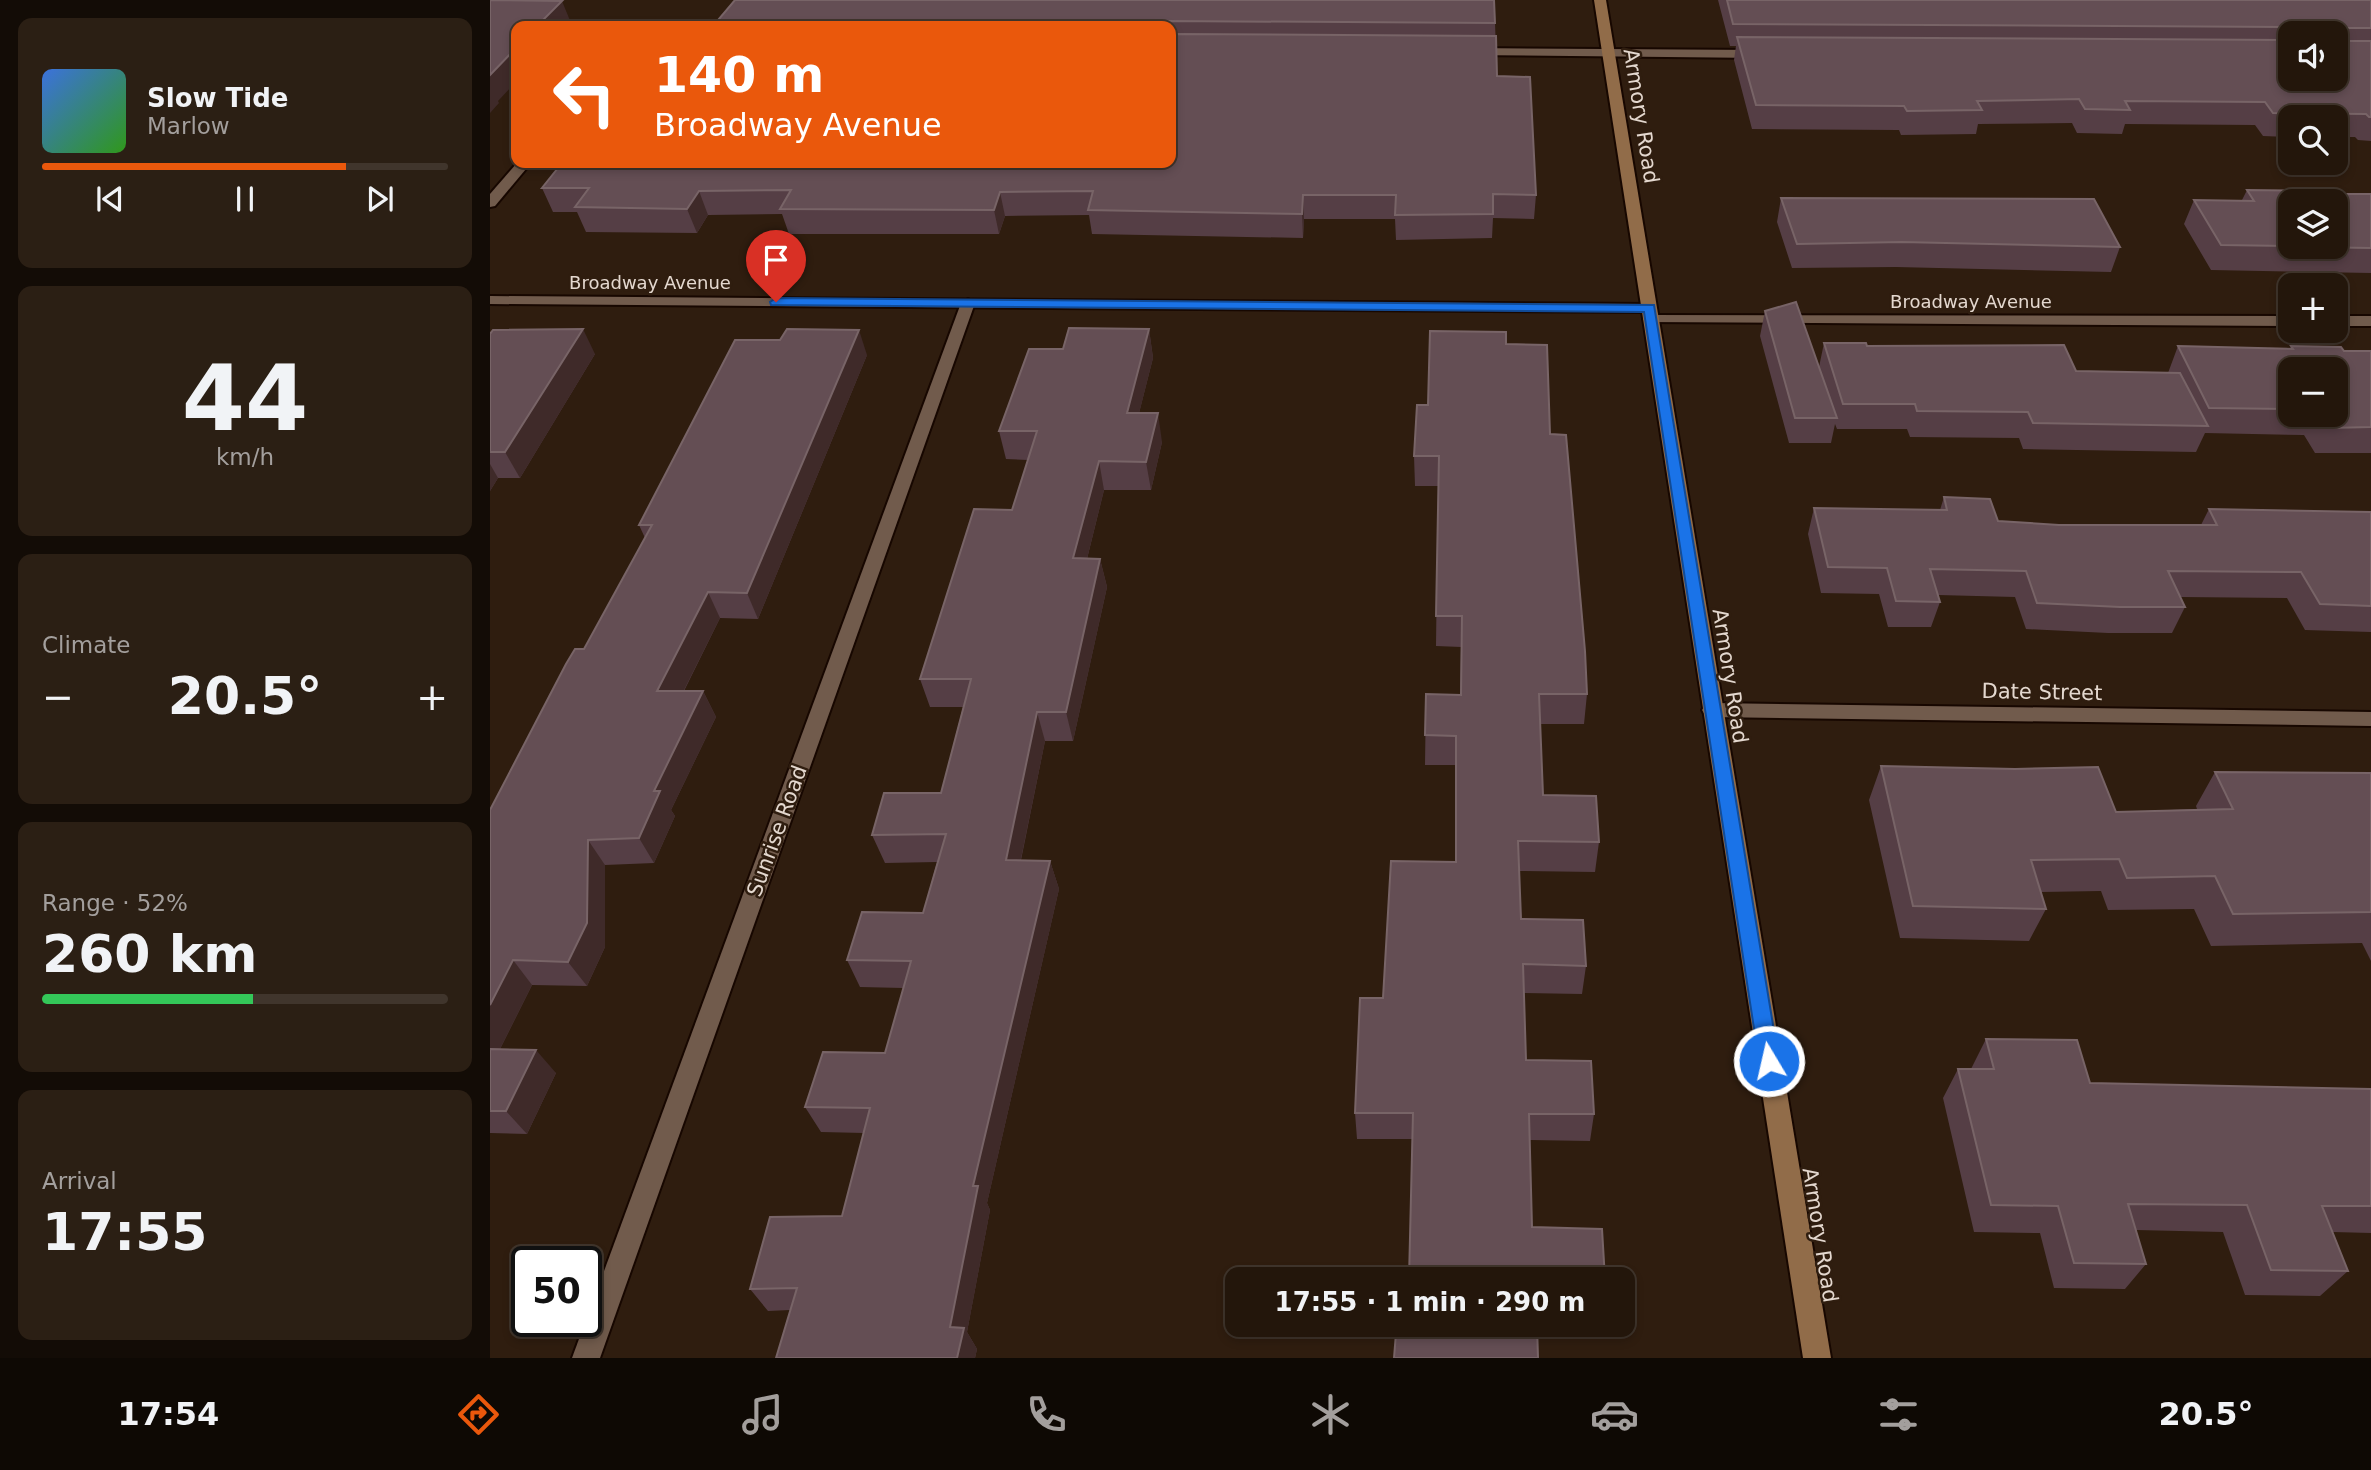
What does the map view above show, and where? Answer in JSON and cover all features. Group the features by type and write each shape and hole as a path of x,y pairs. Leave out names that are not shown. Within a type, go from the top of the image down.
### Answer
{"main road":[{"name":"Armory Road","path":"1600,0 1817,1358"}],"street":[{"path":"1458,52 1780,54"},
{"path":"490,203 520,168"},
{"name":"Broadway Avenue","path":"490,300 968,303 2278,321"},
{"name":"Sunrise Road","path":"586,1358 968,303"},
{"path":"2348,321 2371,321"},
{"name":"Date Street","path":"1712,710 2371,719"}],"building":[{"path":"490,0 562,1 542,21 511,21 511,53 490,75"},
{"path":"735,0 1494,0 1495,23 1176,21 717,21"},
{"path":"1727,0 2371,0 2371,28 2348,28 2348,21 2278,21 2278,27 1733,24"},
{"path":"1176,34 1496,36 1497,76 1530,77 1536,195 1493,194 1493,214 1395,215 1396,195 1303,195 1302,214 1088,210 1093,191 1000,192 994,210 780,209 791,190 699,191 687,209 575,207 589,188 542,188 558,168 1176,168"},
{"path":"1737,37 2278,40 2278,91 2348,91 2348,41 2371,41 2371,117 2366,114 2348,114 2348,105 2278,105 2278,113 2273,113 2265,102 2125,101 2130,110 2085,109 2079,99 1977,101 1982,110 1907,111 1904,106 1756,105"},
{"path":"2247,190 2278,190 2278,246 2221,245 2194,200 2254,201"},
{"path":"2348,194 2371,194 2371,248 2348,248"},
{"path":"1781,198 2094,199 2120,247 1902,242 1797,244"},
{"path":"1796,302 1837,418 1795,418 1765,311"},
{"path":"1069,328 1149,329 1127,413 1158,413 1146,462 1099,461 1073,558 1100,559 1066,712 1037,712 1006,860 1050,861 973,1186 978,1186 950,1327 964,1328 957,1358 776,1358 797,1288 750,1289 770,1217 842,1216 870,1108 805,1107 823,1052 885,1053 911,961 847,960 862,912 923,913 946,834 872,835 884,793 941,793 971,679 920,679 974,509 1012,510 1037,431 999,431 1029,349 1063,349"},
{"path":"583,329 505,452 490,452 490,334 493,330"},
{"path":"787,329 859,330 747,593 708,592 657,691 703,691 654,791 660,791 639,838 588,840 587,923 568,962 513,960 490,1005 490,810 566,664 575,649 584,649 652,525 639,525 735,340 780,340"},
{"path":"1430,331 1506,332 1506,344 1547,345 1550,434 1566,435 1587,694 1539,694 1543,795 1596,796 1599,842 1518,841 1521,919 1583,920 1586,966 1523,964 1526,1060 1591,1061 1594,1114 1529,1114 1532,1227 1602,1229 1604,1267 1409,1267 1413,1113 1355,1113 1360,998 1383,998 1391,861 1456,862 1456,736 1425,735 1426,694 1461,695 1462,616 1436,616 1439,456 1414,456 1417,405 1428,405"},
{"path":"1824,343 1866,343 1867,346 2064,345 2076,371 2180,373 2208,426 2033,423 2028,412 1917,411 1915,404 1843,404"},
{"path":"2178,346 2293,349 2291,346 2341,347 2344,351 2371,351 2371,427 2329,428 2328,427 2348,427 2348,357 2278,357 2278,409 2209,408"},
{"path":"1944,497 1990,499 1998,521 2059,525 2217,525 2209,509 2371,512 2371,606 2320,604 2301,572 2168,571 2185,607 2120,607 2037,603 2026,571 1930,569 1940,602 1896,601 1887,568 1828,567 1814,508 1947,510"},
{"path":"1881,766 2015,769 2098,767 2116,812 2233,809 2215,772 2371,773 2371,912 2233,914 2215,876 2127,878 2119,859 2031,860 2046,909 1913,906"},
{"path":"1986,1039 2077,1040 2090,1083 2371,1089 2371,1206 2322,1206 2348,1271 2271,1270 2247,1205 2128,1204 2146,1264 2074,1263 2058,1206 1991,1205 1958,1069 1994,1069"},
{"path":"490,1049 536,1050 506,1111 490,1111"},
{"path":"1396,1337 1537,1337 1538,1358 1394,1358"}],"route":[{"path":"776,302 1649,308 1769,1061"}]}
